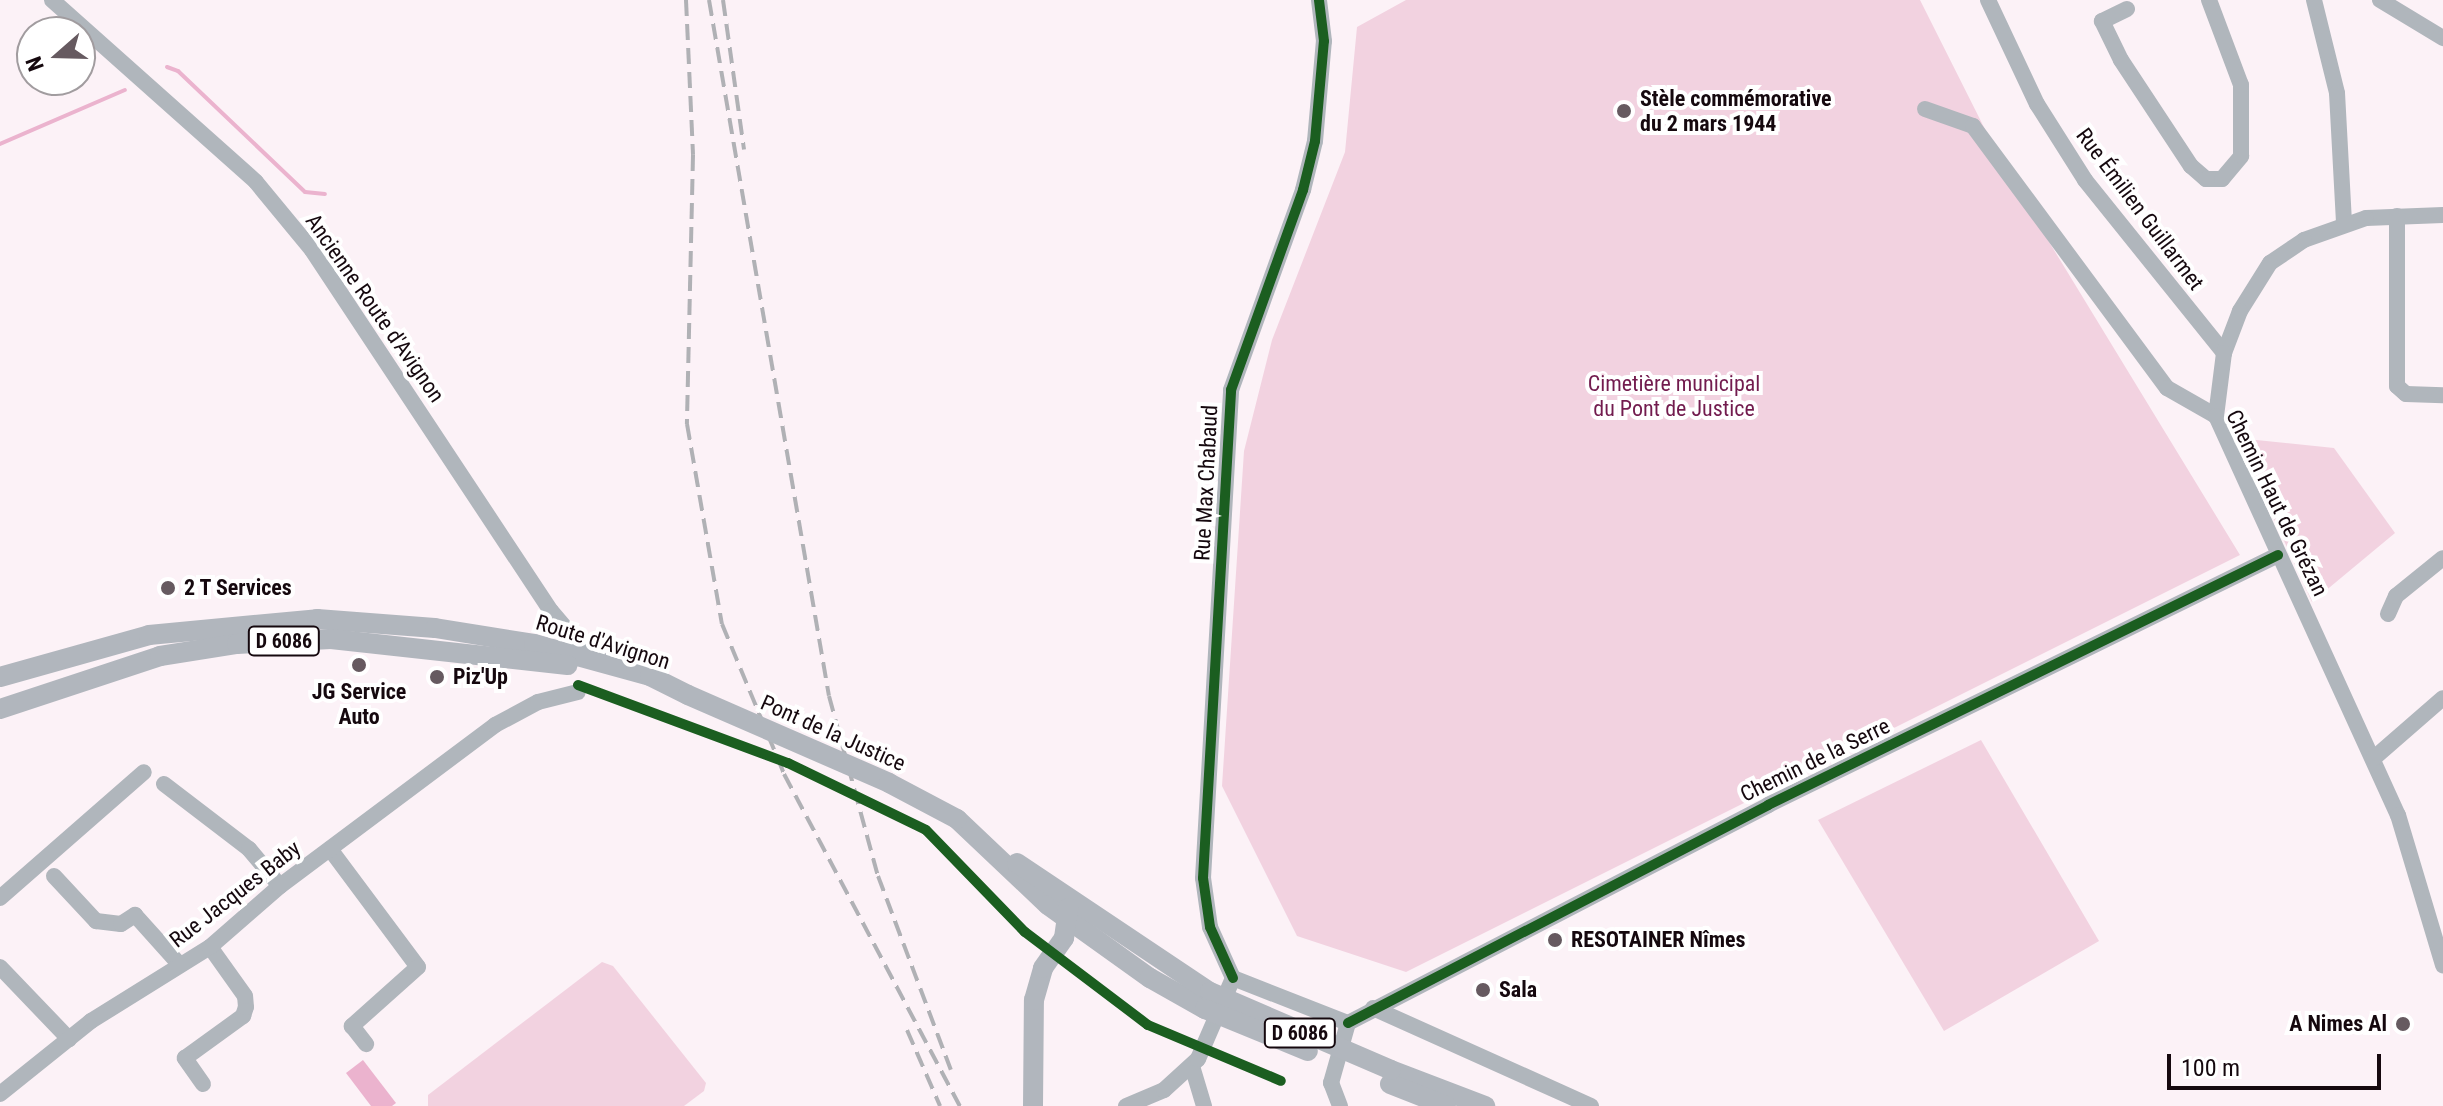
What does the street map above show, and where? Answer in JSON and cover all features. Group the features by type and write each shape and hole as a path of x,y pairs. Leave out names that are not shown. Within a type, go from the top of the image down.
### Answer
{"main road":[{"name":"Route d'Avignon","path":"0,677 149,635 317,619 435,628 534,644 650,676 688,695"},
{"name":"Route d'Avignon","path":"0,709 160,656 237,644 331,639 576,666 638,687 688,695"},
{"name":"Pont de la Justice","path":"688,695 889,783 957,819"},
{"name":"D 6086","path":"957,819 1068,896 1207,1000"},
{"name":"D 6086","path":"957,819 1068,921 1207,1000 1389,1076 1446,1106"},
{"path":"1033,1106 1036,990 1068,921 1068,896"},
{"name":"D 6086","path":"1389,1076 1485,1106"}],"street":[{"name":"Ancienne Route d'Avignon","path":"52,0 256,182 312,250 551,611 592,659"},
{"name":"Rue Max Chabaud","path":"1233,978 1210,927 1203,878 1231,390 1303,190 1315,141 1324,41 1319,0"},
{"name":"Rue Émilien Guillarmet","path":"1988,0 2037,104 2085,180 2224,353"},
{"path":"2127,9 2102,21 2121,60 2191,166 2206,179 2222,179 2241,156 2241,85 2209,0"},
{"path":"2380,0 2443,38"},
{"path":"2320,2 2337,93 2344,224"},
{"name":"Chemin Haut de Grézan","path":"1925,109 1973,126 2167,388 2216,416 2398,815 2443,965"},
{"path":"2216,416 2224,353 2240,311 2270,263 2304,240 2344,224 2397,216 2443,215"},
{"path":"2397,216 2397,386 2406,394 2443,395"},
{"name":"Chemin de la Serre","path":"1348,1023 1768,805 2278,555"},
{"path":"2388,614 2396,596 2443,558"},
{"path":"534,644 546,636 551,611"},
{"name":"Rue Jacques Baby","path":"0,1094 69,1039 210,947 280,886 495,725 538,702 578,692"},
{"path":"2374,758 2443,698"},
{"path":"0,898 144,772"},
{"path":"164,784 249,849 280,886"},
{"path":"330,849 418,967 352,1026 366,1044"},
{"path":"54,876 96,921 121,924 135,915 180,965"},
{"path":"203,1084 185,1058 243,1016 246,1007 245,996 210,947"},
{"path":"0,967 69,1039"},
{"path":"1126,1106 1164,1090 1192,1066 1205,1048 1233,978 1348,1023 1331,1083 1340,1106"},
{"path":"1373,1008 1591,1106"},
{"path":"1192,1066 1204,1106"}],"green space":[{"name":"Cimetière municipal du Pont de Justice","path":"1406,0 1920,0 2007,173 2240,555 1406,972 1297,936 1222,786 1244,451 1272,340 1345,152 1357,27"},
{"path":"2237,438 2334,448 2395,533 2312,602"},
{"path":"1981,740 2099,941 1944,1031 1818,820"},
{"path":"602,962 613,966 706,1083 704,1091 684,1106 428,1106 428,1095"}],"shaded area":[{"path":"363,1060 396,1103 392,1106 371,1106 346,1073"}],"waterway":[{"path":"167,67 178,71 305,192 325,194"},
{"path":"0,144 125,90"}],"railway":[{"path":"686,0 693,155 687,424 722,624 784,774 960,1106"},
{"path":"709,0 829,696 878,876 951,1070"},
{"path":"723,0 744,150"},
{"path":"907,1030 940,1106"}],"cycle path":[{"path":"1233,978 1210,927 1203,878 1231,390 1303,190 1315,141 1324,41 1319,0"},
{"path":"1348,1023 1768,805 2278,555"},
{"path":"578,685 788,763 926,830 1025,932 1148,1025 1281,1081"}],"place":[{"name":"Stèle commémorative du 2 mars 1944","path":"1624,111"},
{"name":"2 T Services","path":"168,588"},
{"name":"JG Service Auto","path":"359,665"},
{"name":"Piz'Up","path":"437,677"},
{"name":"RESOTAINER Nîmes","path":"1555,940"},
{"name":"Sala","path":"1483,990"},
{"name":"A Nimes Al","path":"2403,1024"}]}
